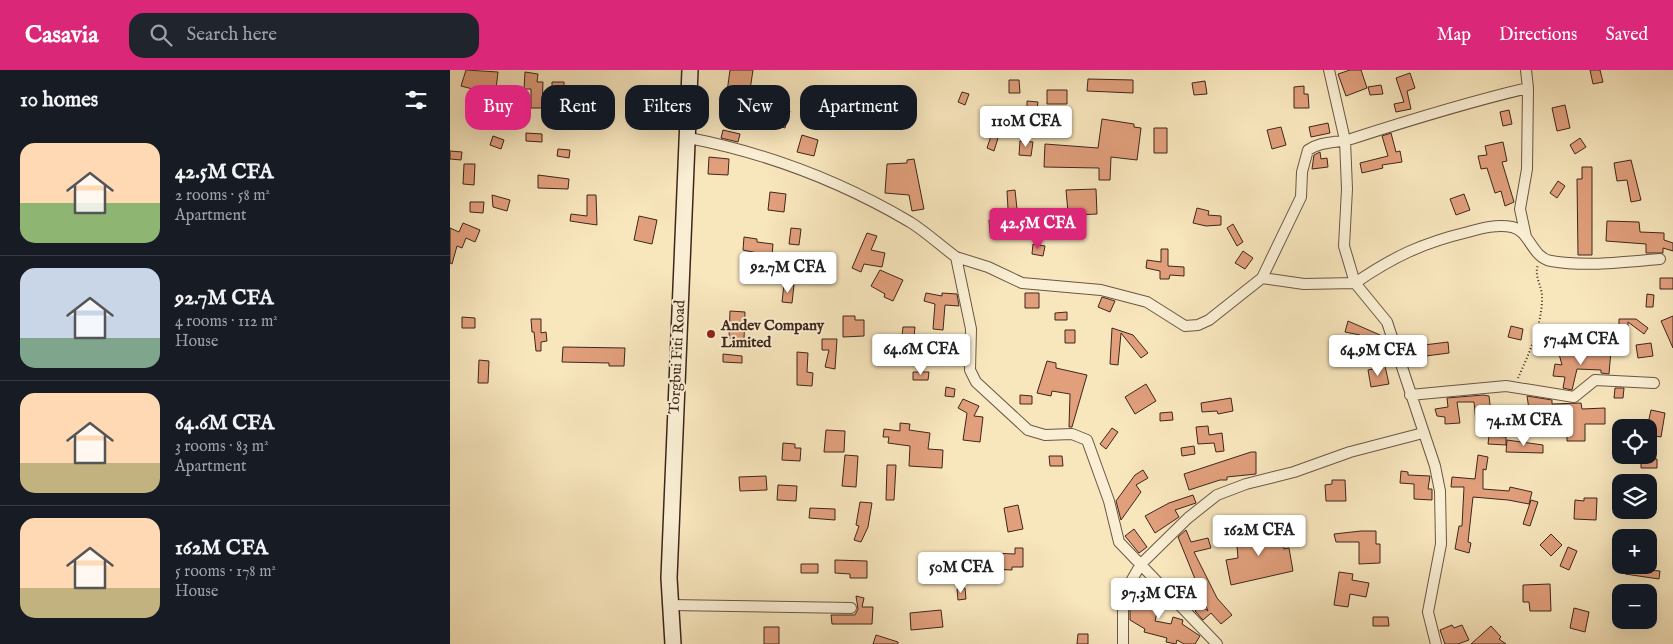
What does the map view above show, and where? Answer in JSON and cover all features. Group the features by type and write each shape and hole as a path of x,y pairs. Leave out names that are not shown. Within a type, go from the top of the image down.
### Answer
{"street":[{"name":"Torgbui Fiti Road","path":"673,644 669,578 674,421 689,138 690,70"},
{"path":"1329,70 1345,140 1347,189 1344,246 1355,284 1387,322 1435,466 1440,491 1441,544 1428,612 1436,644"},
{"path":"1526,70 1528,88 1527,169 1521,198 1526,237"},
{"path":"689,138 787,163 866,199 911,223 956,257 988,267 1022,283 1101,290 1147,302 1186,326 1198,325 1209,320 1262,278 1301,196 1302,172 1308,150 1317,144 1345,140 1436,112 1528,88"},
{"path":"1262,278 1304,284 1355,284 1379,266 1415,247 1492,226 1514,227 1526,237 1541,258 1551,261 1604,264 1660,259"},
{"path":"956,257 971,329 970,370 976,382 1028,430 1044,435 1072,434 1087,440 1109,502 1119,542 1218,644"},
{"path":"1410,395 1513,386 1574,397 1595,380 1654,383"},
{"path":"1123,644 1123,607 1130,582 1141,564 1188,518 1217,495 1246,484 1294,472 1350,452 1423,433"},
{"path":"670,605 852,608"}],"path":[{"path":"1513,386 1537,326 1542,296 1536,271 1541,258"}],"building":[{"path":"466,70 498,72 496,85 461,86"},
{"path":"730,70 753,70 751,85 728,85"},
{"path":"1350,70 1361,70 1367,88 1346,96 1338,74"},
{"path":"1590,70 1600,70 1603,82 1593,84"},
{"path":"525,72 538,74 537,82 543,82 543,85 541,85 541,108 531,108 531,85 524,85"},
{"path":"1410,73 1415,88 1407,91 1411,109 1396,112 1394,104 1404,102 1396,78"},
{"path":"1088,79 1133,80 1133,93 1087,91"},
{"path":"1009,80 1019,80 1020,93 1009,93"},
{"path":"1205,81 1207,94 1194,95 1192,83"},
{"path":"552,82 564,82 564,85 552,85"},
{"path":"1381,85 1383,94 1370,95 1368,87"},
{"path":"1304,86 1304,94 1308,94 1309,108 1294,108 1294,87"},
{"path":"1047,90 1067,90 1067,104 1047,104"},
{"path":"962,92 969,94 965,105 958,102"},
{"path":"1027,101 1038,102 1037,109 1027,109"},
{"path":"1565,105 1570,128 1557,131 1552,108"},
{"path":"1509,110 1512,124 1503,126 1500,112"},
{"path":"1102,119 1134,124 1134,127 1141,128 1137,160 1111,157 1110,180 1099,180 1099,168 1044,167 1045,144 1098,148"},
{"path":"1328,123 1330,133 1311,137 1309,127"},
{"path":"1281,127 1286,145 1272,149 1267,130"},
{"path":"1154,128 1167,128 1167,153 1154,153"},
{"path":"723,130 740,134 738,142 721,138"},
{"path":"526,133 542,134 542,142 526,141"},
{"path":"1391,133 1396,152 1400,151 1402,162 1382,165 1383,168 1362,173 1360,163 1388,156 1382,136"},
{"path":"802,135 818,140 814,156 797,152"},
{"path":"493,136 504,140 501,149 490,145"},
{"path":"991,136 998,138 994,151 987,148"},
{"path":"1580,138 1586,147 1575,154 1570,145"},
{"path":"1020,141 1033,142 1031,156 1019,155"},
{"path":"1503,142 1507,161 1502,162 1514,202 1505,206 1501,191 1495,193 1487,168 1481,169 1478,156 1487,155 1485,146"},
{"path":"558,149 570,150 569,158 557,156"},
{"path":"450,151 462,152 461,160 450,159"},
{"path":"1320,152 1321,159 1327,158 1328,167 1312,169 1314,155"},
{"path":"709,157 729,159 728,175 708,174"},
{"path":"914,159 924,209 912,211 909,195 885,193 887,164 907,163 907,160"},
{"path":"1631,160 1641,200 1631,202 1627,180 1617,181 1614,163"},
{"path":"464,164 475,164 474,185 463,184"},
{"path":"1582,167 1592,167 1592,255 1578,255 1577,179 1582,179"},
{"path":"538,175 569,179 568,189 538,188"},
{"path":"1558,181 1565,186 1557,198 1550,193"},
{"path":"1096,189 1097,214 1077,215 1077,212 1068,212 1066,190"},
{"path":"1015,190 1017,209 1008,209 1007,191"},
{"path":"770,192 786,194 784,212 768,210"},
{"path":"1464,194 1470,210 1456,215 1450,199"},
{"path":"492,195 510,200 507,211 493,207"},
{"path":"587,195 596,195 597,225 570,221 571,214 587,216"},
{"path":"470,202 484,202 483,213 470,212"},
{"path":"1197,208 1209,211 1208,215 1221,216 1221,225 1206,226 1193,223"},
{"path":"639,216 657,220 652,244 634,240"},
{"path":"989,220 998,220 998,233 990,233"},
{"path":"1607,221 1639,222 1640,232 1664,233 1664,240 1673,243 1673,251 1663,248 1663,253 1646,253 1646,244 1606,241"},
{"path":"463,223 480,230 475,242 466,238 462,248 457,246 452,264 450,263 450,228 459,232"},
{"path":"1233,224 1243,242 1237,246 1227,228"},
{"path":"791,228 801,229 799,245 789,244"},
{"path":"867,233 877,236 871,250 885,253 882,267 864,264 861,272 852,268"},
{"path":"744,237 757,239 757,242 773,244 772,256 743,250"},
{"path":"1033,244 1045,246 1043,256 1032,254"},
{"path":"1161,249 1168,249 1168,266 1184,267 1184,276 1170,275 1169,279 1160,279 1160,271 1146,268 1147,260 1161,262"},
{"path":"1243,251 1253,258 1245,269 1235,263"},
{"path":"880,270 903,280 893,301 884,297 885,294 871,286"},
{"path":"1660,278 1673,278 1673,289 1660,289"},
{"path":"784,284 794,285 792,303 782,302"},
{"path":"926,293 942,296 942,293 957,294 959,306 945,305 943,330 933,329 935,304 924,301"},
{"path":"1025,293 1039,293 1039,308 1025,308"},
{"path":"1647,294 1654,295 1653,307 1646,307"},
{"path":"1102,297 1115,301 1110,312 1098,307"},
{"path":"730,311 745,312 744,339 729,338"},
{"path":"1067,312 1067,320 1055,320 1055,313"},
{"path":"843,316 855,316 855,320 864,320 864,336 843,337"},
{"path":"1673,316 1673,348 1661,321"},
{"path":"462,317 475,318 475,328 462,328"},
{"path":"531,319 541,319 541,333 546,332 547,341 541,342 541,351 536,351"},
{"path":"1619,319 1636,319 1648,328 1644,334 1628,322 1628,348 1619,349"},
{"path":"1348,321 1380,335 1378,339 1372,338 1371,343 1359,339 1360,335 1345,332"},
{"path":"1511,326 1523,329 1521,340 1508,337"},
{"path":"903,327 915,327 914,336 902,336"},
{"path":"1112,328 1133,335 1148,353 1141,358 1121,333 1118,365 1110,364"},
{"path":"1065,330 1075,330 1075,343 1065,343"},
{"path":"822,339 837,339 835,369 825,367 829,350 822,350"},
{"path":"1448,342 1449,353 1418,357 1416,346"},
{"path":"1651,343 1653,356 1638,358 1636,345"},
{"path":"563,347 625,348 624,366 609,366 609,363 562,362"},
{"path":"1601,350 1611,350 1609,374 1601,373 1601,370 1577,369 1572,390 1563,388 1565,377 1553,376 1555,364 1562,365 1559,354 1570,351 1570,354 1601,355"},
{"path":"797,352 808,353 807,372 813,373 812,386 797,385"},
{"path":"723,354 742,356 742,363 723,362"},
{"path":"479,360 489,361 488,383 478,383"},
{"path":"1047,361 1056,363 1056,368 1087,375 1072,427 1069,427 1070,394 1052,391 1051,396 1037,393"},
{"path":"1385,366 1389,384 1371,387 1368,370"},
{"path":"913,372 929,372 928,380 913,380"},
{"path":"1146,384 1156,401 1135,414 1125,397"},
{"path":"946,387 955,389 954,397 945,396"},
{"path":"1615,388 1624,388 1623,398 1614,398"},
{"path":"1020,395 1032,396 1032,404 1020,404"},
{"path":"1489,396 1492,421 1476,422 1474,402 1457,402 1460,423 1445,424 1445,417 1437,416 1435,409 1448,407 1447,398"},
{"path":"1527,396 1552,400 1552,404 1581,403 1582,409 1605,408 1605,424 1585,424 1585,441 1567,441 1567,427 1546,427 1546,409 1531,411 1530,416"},
{"path":"1231,398 1233,411 1218,414 1217,411 1202,412 1201,403"},
{"path":"963,399 979,406 974,416 983,417 980,442 963,440 967,413 958,408"},
{"path":"1651,410 1665,413 1661,437 1657,436 1657,419 1649,419"},
{"path":"1172,412 1173,420 1160,421 1160,413"},
{"path":"900,423 910,424 909,430 930,433 928,449 943,450 942,468 909,466 910,446 888,443 889,437 883,437 884,429 900,431"},
{"path":"1208,426 1209,435 1222,433 1224,451 1216,452 1214,443 1198,444 1196,427"},
{"path":"1112,428 1118,432 1106,449 1100,444"},
{"path":"826,430 845,431 844,452 824,452"},
{"path":"1489,436 1506,437 1506,445 1488,444"},
{"path":"1507,440 1543,445 1543,453 1506,452"},
{"path":"783,443 795,444 795,448 801,448 800,461 782,460"},
{"path":"1194,446 1195,454 1182,456 1181,448"},
{"path":"1256,452 1256,474 1227,477 1227,480 1220,480 1189,490 1184,474"},
{"path":"845,455 858,456 856,487 842,486"},
{"path":"1478,455 1488,457 1486,470 1483,469 1483,489 1509,491 1510,487 1532,492 1529,504 1473,497 1468,542 1471,543 1469,553 1455,549 1459,526 1462,526 1464,487 1451,487 1452,477 1475,479"},
{"path":"1049,456 1062,456 1063,466 1050,466"},
{"path":"1641,464 1657,464 1657,468 1641,468"},
{"path":"887,465 896,465 894,500 886,500"},
{"path":"1143,470 1148,478 1136,485 1141,492 1121,520 1116,501 1135,475"},
{"path":"1401,471 1408,472 1408,475 1430,476 1428,489 1432,489 1432,500 1414,499 1414,484 1400,483"},
{"path":"766,476 767,490 740,491 739,477"},
{"path":"1332,480 1345,480 1346,501 1326,501 1325,485 1332,484"},
{"path":"778,485 797,486 796,501 777,500"},
{"path":"1193,495 1196,503 1175,510 1179,517 1155,533 1145,516 1169,503"},
{"path":"1584,498 1597,498 1596,520 1574,519 1575,500 1584,501"},
{"path":"1531,500 1538,502 1530,526 1523,524"},
{"path":"860,502 872,503 868,527 861,542 854,540 859,526 856,525"},
{"path":"1018,505 1023,529 1008,532 1004,508"},
{"path":"810,508 835,509 835,520 809,518"},
{"path":"1281,528 1284,549 1289,548 1293,571 1231,585 1226,560 1238,558 1236,534"},
{"path":"1134,529 1147,547 1139,553 1125,536"},
{"path":"1186,530 1191,542 1208,538 1211,548 1194,552 1217,598 1232,615 1221,624 1211,613 1203,620 1195,611 1201,606 1208,611 1178,537"},
{"path":"1376,531 1376,544 1380,544 1380,563 1359,564 1359,542 1336,542 1334,534"},
{"path":"1551,534 1562,545 1551,556 1540,545"},
{"path":"1568,547 1577,551 1569,570 1560,566"},
{"path":"1015,548 1023,548 1023,567 1012,567 1012,570 989,569 990,553 1015,554"},
{"path":"835,560 867,561 867,578 850,578 850,574 835,573"},
{"path":"801,564 818,564 818,573 801,573"},
{"path":"1657,571 1660,571 1659,579 1625,574 1657,574"},
{"path":"1339,572 1353,574 1352,580 1369,583 1366,597 1350,594 1348,607 1334,605"},
{"path":"1140,579 1147,581 1142,599 1159,604 1155,621 1171,624 1173,617 1183,620 1182,624 1200,636 1195,644 1184,644 1177,640 1176,644 1166,642 1167,638 1144,632 1145,629 1130,620 1130,610"},
{"path":"1550,584 1551,611 1530,611 1529,602 1523,602 1523,585"},
{"path":"965,588 966,599 958,600 957,589"},
{"path":"856,596 864,598 862,607 873,607 872,624 832,624 831,615 855,615 858,609"},
{"path":"1574,608 1589,612 1585,632 1570,628"},
{"path":"941,610 943,627 911,630 910,613"},
{"path":"1373,617 1388,617 1389,626 1373,626"},
{"path":"1452,625 1454,628 1462,625 1469,640 1458,644 1445,644 1440,630"},
{"path":"1491,626 1501,637 1499,639 1506,644 1471,644"},
{"path":"764,627 779,627 779,644 764,644"},
{"path":"1078,634 1088,634 1088,644 1077,644"},
{"path":"876,635 898,642 898,644 873,644"}],"place":[{"name":"Andev Company Limited","path":"711,334"}]}
